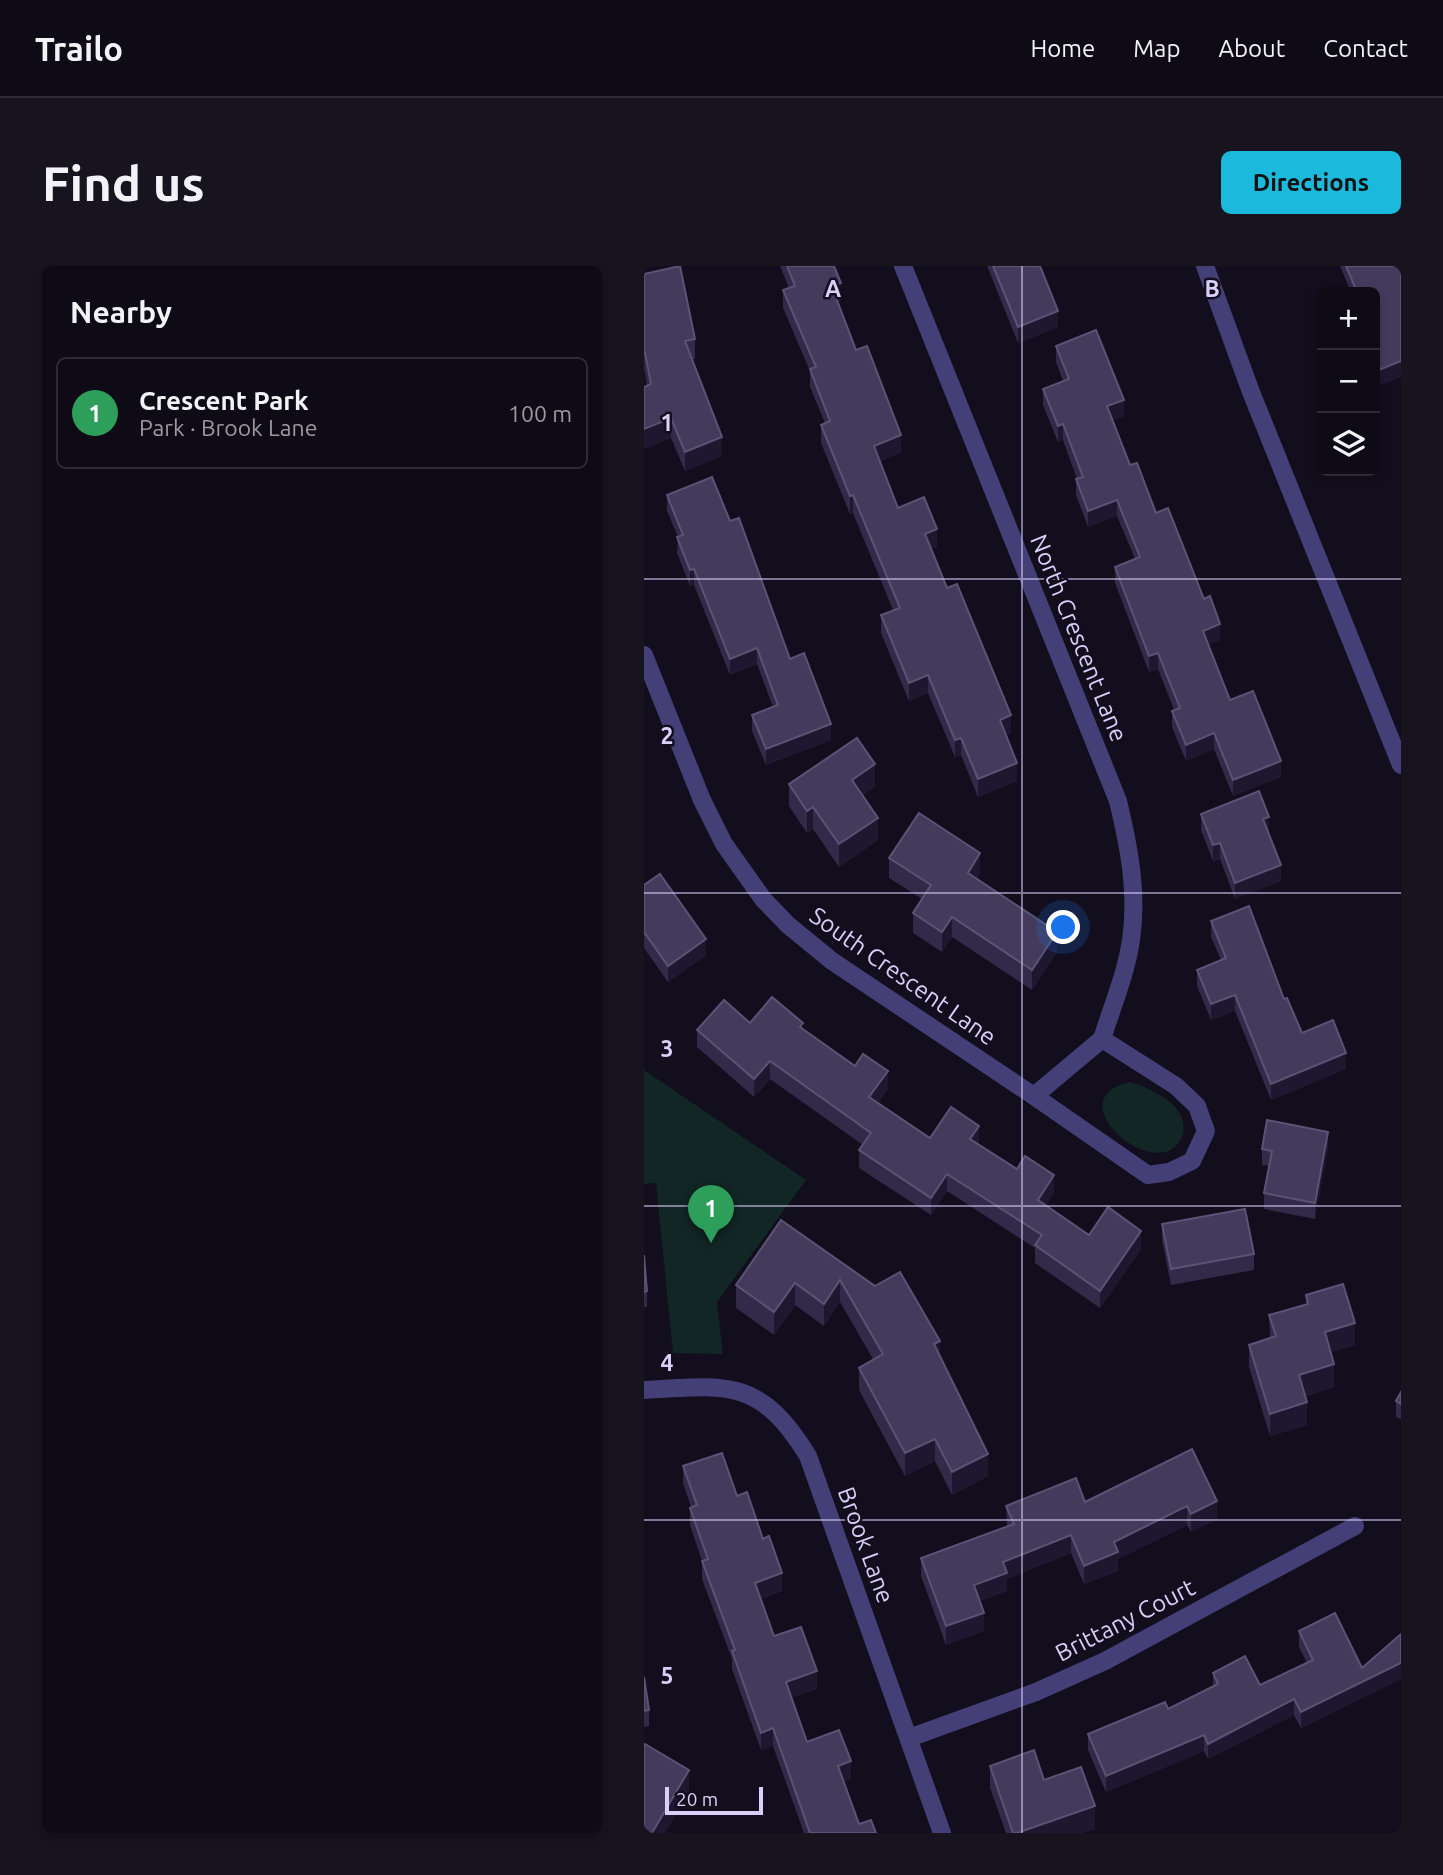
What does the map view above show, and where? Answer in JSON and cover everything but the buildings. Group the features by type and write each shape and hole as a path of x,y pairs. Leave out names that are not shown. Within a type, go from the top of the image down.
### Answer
{"street":[{"name":"North Crescent Lane","path":"903,266 1118,801 1129,845 1133,922 1131,943 1102,1040"},
{"path":"1205,266 1251,392 1401,765"},
{"name":"South Crescent Lane","path":"644,656 702,800 724,844 763,899 788,925 832,961 1148,1175 1169,1172 1192,1161 1206,1131 1197,1106 1176,1086 1102,1040"},
{"path":"1034,1096 1102,1040"},
{"name":"Brook Lane","path":"644,1390 725,1388 755,1396 773,1408 793,1431 808,1456 942,1833"},
{"name":"Brittany Court","path":"909,1738 1036,1692 1105,1661 1354,1526"}],"green space":[{"path":"644,1070 806,1180 717,1302 723,1354 673,1353 656,1183 644,1184"},
{"path":"1130,1082 1158,1094 1180,1114 1183,1133 1179,1142 1171,1149 1151,1152 1136,1147 1110,1126 1104,1113 1103,1101 1111,1090"}],"place":[{"name":"Crescent Park","path":"711,1243"}]}
